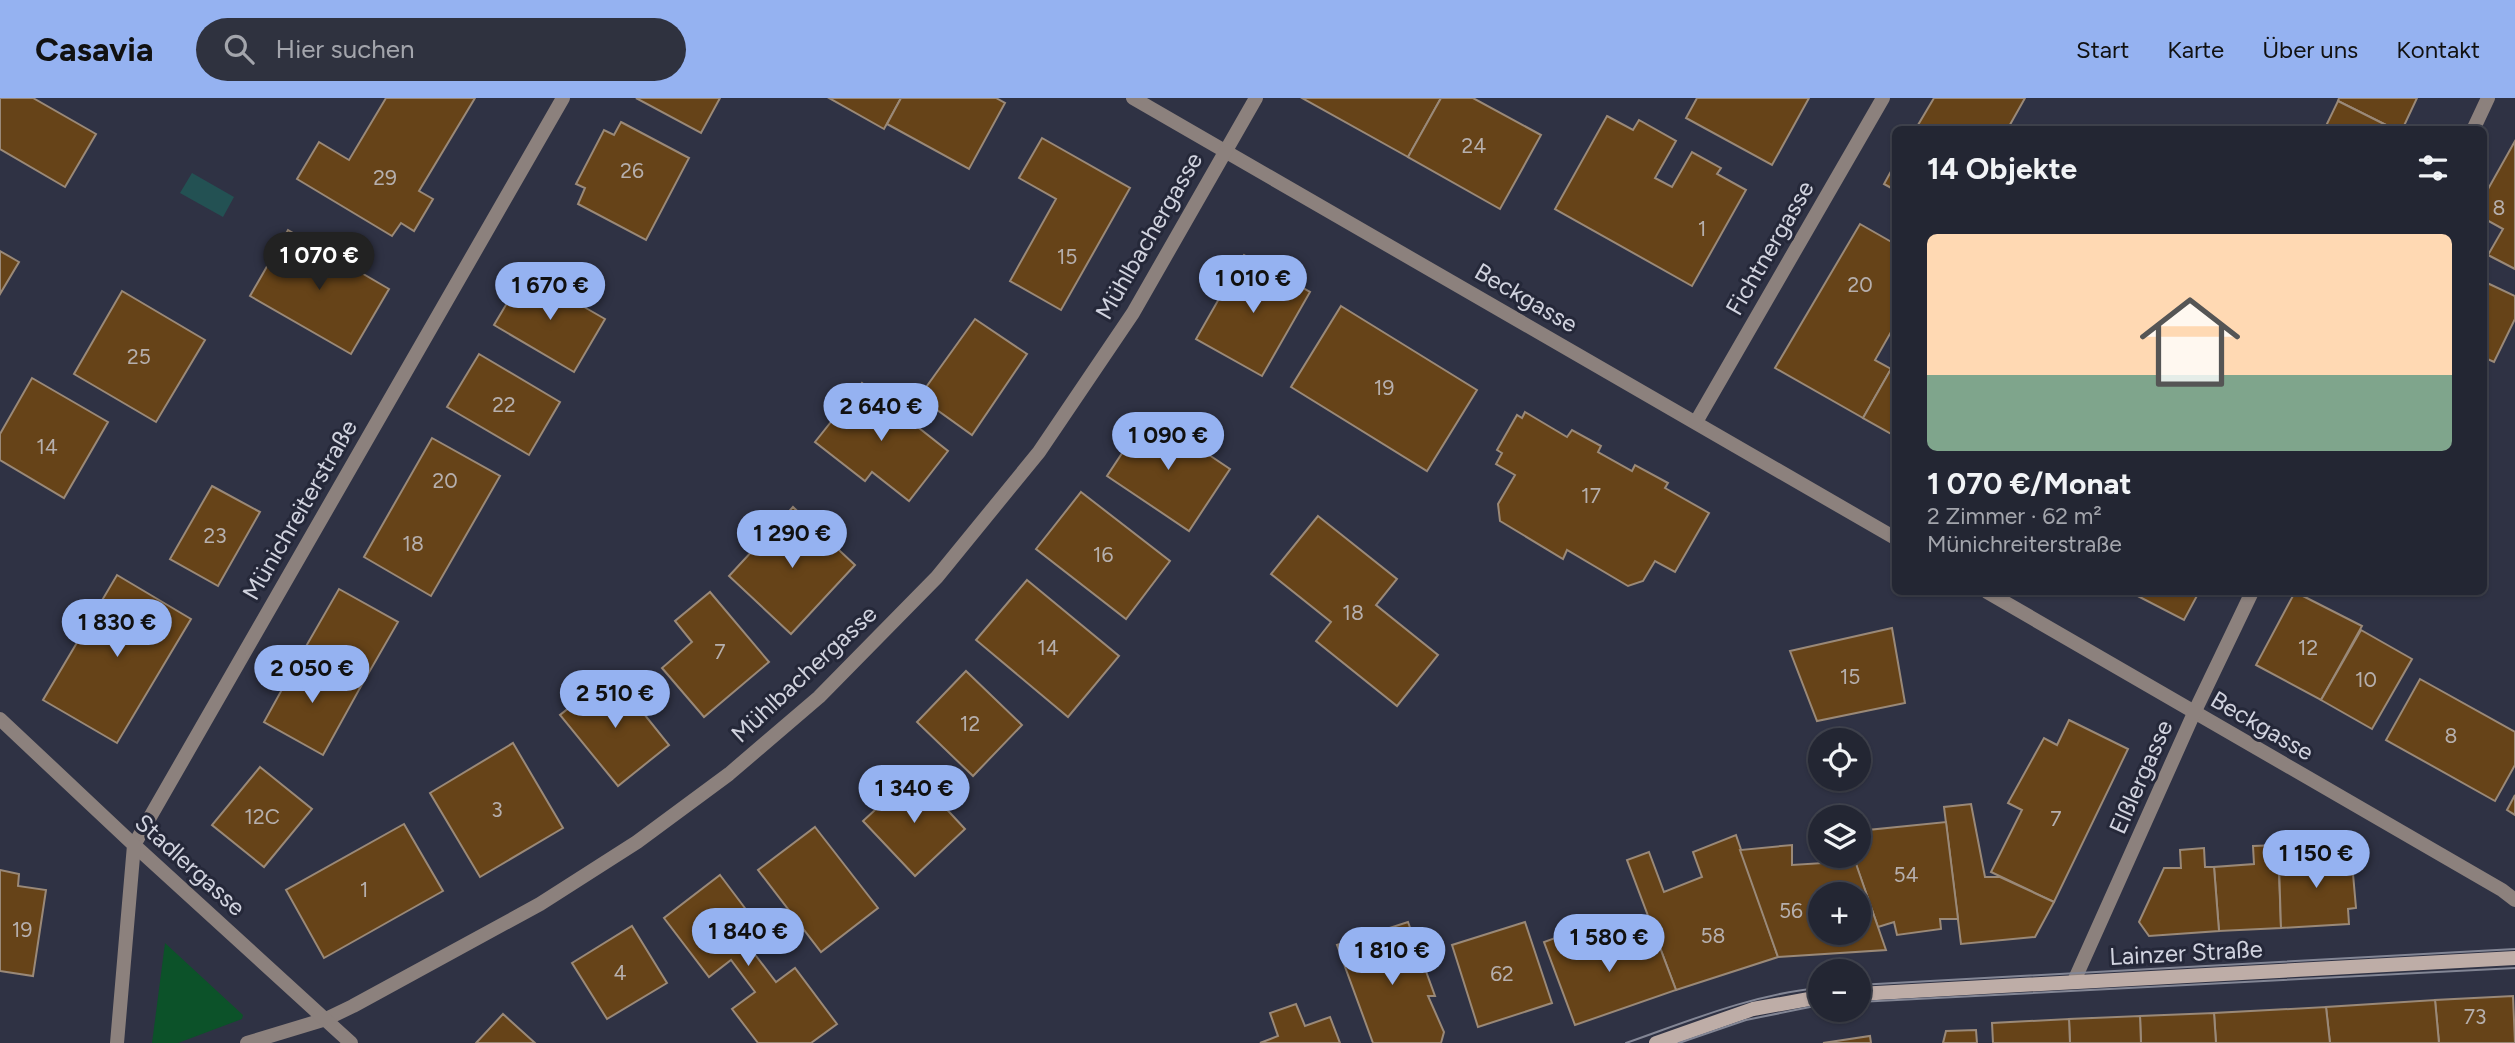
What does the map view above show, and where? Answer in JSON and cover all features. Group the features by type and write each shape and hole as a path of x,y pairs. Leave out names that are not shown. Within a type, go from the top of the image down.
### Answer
{"main road":[{"name":"Lainzer Straße","path":"1871,993 2515,958"},
{"path":"1656,1043 1753,1009 1808,999"}],"street":[{"name":"Münichreiterstraße","path":"117,1043 134,845 563,98"},
{"name":"Beckgasse","path":"1133,98 1892,536"},
{"name":"Mühlbachergasse","path":"247,1043 326,1019 540,904 637,842 729,774 819,697 937,576 1039,452 1133,313 1256,98"},
{"name":"Fichtnergasse","path":"1696,422 1883,98"},
{"path":"2475,126 2488,98"},
{"name":"Beckgasse","path":"1992,595 2515,900"},
{"name":"Elßlergasse","path":"2074,981 2194,713 2251,595"},
{"name":"Stadlergasse","path":"0,719 351,1043"}],"green space":[{"path":"165,943 243,1015 242,1019 178,1043 152,1043"}],"shaded area":[{"path":"192,173 234,197 223,217 180,193"}],"building":[{"path":"0,98 33,98 96,134 65,187 0,149"},
{"path":"386,98 475,98 419,191 433,199 414,231 401,223 392,236 297,179 319,142 349,160"},
{"path":"636,98 720,98 701,133"},
{"path":"829,98 901,98 884,129"},
{"path":"901,98 996,98 1005,103 969,169 887,124"},
{"path":"1302,98 1441,98 1408,157"},
{"path":"1441,98 1473,98 1541,135 1500,209 1408,157"},
{"path":"1697,98 1809,98 1772,165 1686,118"},
{"path":"1934,98 2025,98 2009,126 1917,126"},
{"path":"2339,98 2417,98 2404,126 2388,126 2338,101"},
{"path":"2338,101 2388,126 2326,126"},
{"path":"1607,116 1633,130 1639,120 1676,141 1655,178 1672,187 1692,152 1721,168 1717,174 1746,190 1692,286 1555,209"},
{"path":"621,122 689,158 646,240 578,204 585,188 576,184 604,130 614,135"},
{"path":"1042,138 1130,188 1061,310 1010,281 1056,199 1019,178"},
{"path":"2515,141 2515,269 2488,255 2503,229 2487,220 2487,191"},
{"path":"1892,169 1892,188 1884,184"},
{"path":"1860,224 1892,242 1892,330 1875,360 1891,369 1863,418 1775,368"},
{"path":"288,230 389,289 351,354 250,296"},
{"path":"0,251 19,262 0,294"},
{"path":"1244,255 1310,292 1262,376 1196,339"},
{"path":"525,273 605,319 574,372 494,325"},
{"path":"2487,283 2515,296 2515,319 2494,362 2487,359"},
{"path":"122,291 205,340 156,422 74,374"},
{"path":"1341,306 1477,390 1427,471 1291,387"},
{"path":"975,319 1027,354 972,435 919,397"},
{"path":"479,354 560,402 529,455 447,407"},
{"path":"1892,367 1892,434 1863,418"},
{"path":"32,378 108,422 64,498 0,460 0,434"},
{"path":"862,383 948,451 909,501 872,472 865,481 815,442"},
{"path":"1525,412 1567,437 1572,430 1601,446 1598,452 1632,471 1635,465 1668,483 1665,488 1709,513 1675,572 1655,561 1643,581 1628,586 1567,550 1563,559 1500,521 1498,504 1515,475 1496,464 1502,453 1497,450 1517,415 1522,418"},
{"path":"1148,414 1230,469 1189,531 1107,476"},
{"path":"432,438 500,476 431,596 364,557"},
{"path":"212,486 260,512 218,586 170,559"},
{"path":"1081,492 1170,561 1126,619 1036,549"},
{"path":"793,507 855,565 791,634 729,576"},
{"path":"1318,516 1397,579 1376,605 1438,655 1397,706 1316,641 1331,622 1271,574"},
{"path":"117,575 191,619 117,743 43,700"},
{"path":"1027,580 1119,656 1068,717 976,640"},
{"path":"339,589 398,622 360,688 301,655"},
{"path":"710,592 769,662 704,717 662,668 692,642 675,621"},
{"path":"2136,595 2197,595 2184,620"},
{"path":"2293,595 2301,595 2362,626 2321,700 2256,665"},
{"path":"1892,628 1905,703 1817,721 1790,651"},
{"path":"2361,630 2412,659 2372,729 2321,700"},
{"path":"301,655 360,688 323,755 264,722"},
{"path":"966,671 1022,725 973,776 917,722"},
{"path":"612,674 669,745 618,786 560,715"},
{"path":"2420,679 2515,732 2515,765 2495,801 2386,740"},
{"path":"2069,720 2128,749 2054,902 1991,872 2022,810 2008,803 2044,738 2057,745"},
{"path":"513,743 563,828 480,877 430,793"},
{"path":"260,767 312,809 264,867 212,825"},
{"path":"914,774 965,829 915,876 863,821"},
{"path":"2515,795 2515,815 2507,810"},
{"path":"1971,804 1985,877 2000,877 2054,902 2035,937 1961,944 1944,807"},
{"path":"1946,822 1958,919 1940,919 1941,929 1897,935 1894,922 1878,927 1871,907 1871,882 1862,882 1857,868 1871,868 1871,830"},
{"path":"404,824 443,891 324,958 286,890"},
{"path":"815,827 878,908 821,952 758,870"},
{"path":"1736,835 1778,957 1676,990 1627,860 1649,852 1664,892 1702,877 1693,852"},
{"path":"1792,845 1792,865 1808,864 1808,868 1857,868 1862,882 1808,882 1808,945 1871,945 1871,907 1886,950 1778,957 1740,850"},
{"path":"2278,845 2281,928 2219,931 2214,867 2254,864 2253,846"},
{"path":"2302,847 2331,847 2331,862 2345,860 2346,874 2353,874 2356,908 2348,909 2349,924 2281,928 2279,864 2295,863 2294,857 2303,857"},
{"path":"2204,848 2205,867 2214,867 2219,931 2149,936 2139,922 2164,868 2181,868 2180,850"},
{"path":"0,870 19,874 18,886 46,890 33,976 0,971"},
{"path":"720,875 763,932 747,944 776,982 795,968 837,1024 811,1043 758,1043 732,1009 755,992 731,960 709,977 664,918"},
{"path":"1408,922 1435,996 1428,996 1444,1032 1441,1043 1373,1043 1337,945"},
{"path":"1525,922 1552,1003 1478,1027 1452,945"},
{"path":"632,926 667,983 607,1019 572,963"},
{"path":"1623,931 1627,941 1654,932 1676,990 1575,1025 1544,942 1566,934 1570,949"},
{"path":"2513,996 2515,1043 2439,1043 2435,1000"},
{"path":"2435,1000 2439,1043 2330,1043 2326,1007"},
{"path":"1296,1004 1305,1026 1330,1017 1340,1043 1260,1043 1278,1036 1270,1013"},
{"path":"2326,1007 2330,1043 2216,1043 2214,1013"},
{"path":"2214,1013 2216,1043 2141,1043 2140,1016"},
{"path":"503,1014 535,1043 476,1043"},
{"path":"2140,1016 2141,1043 2070,1043 2069,1019"},
{"path":"2069,1019 2070,1043 1993,1043 1992,1023"},
{"path":"1976,1030 1977,1043 1943,1043 1946,1031"},
{"path":"1870,1036 1871,1043 1823,1043"}],"tram line":[{"path":"1871,984 2515,949"},
{"path":"1871,1001 2515,968"},
{"path":"1626,1043 1746,1002 1808,989"},
{"path":"1679,1043 1746,1020 1808,1007"}]}
